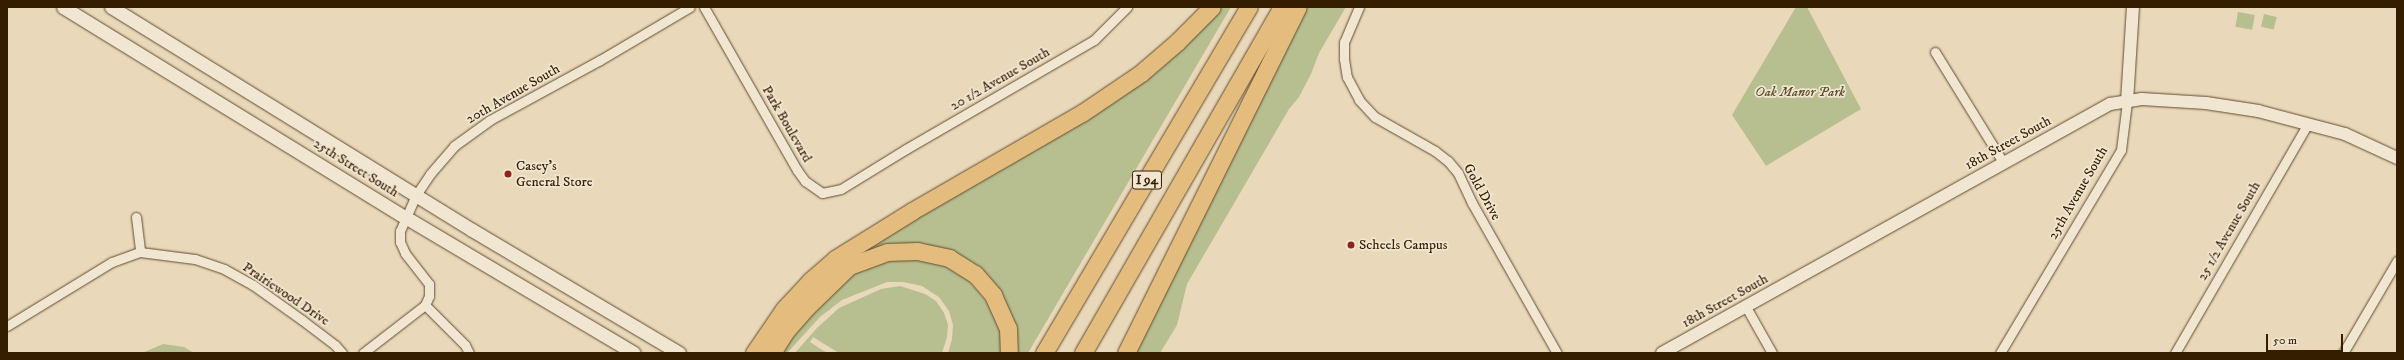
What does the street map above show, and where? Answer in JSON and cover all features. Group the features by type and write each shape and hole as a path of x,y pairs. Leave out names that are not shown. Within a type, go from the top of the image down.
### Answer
{"highway":[{"path":"754,353 784,309 810,281 835,259 912,211 1082,113 1141,73 1177,42 1212,7"},
{"name":"I 94","path":"1044,353 1249,7"},
{"name":"I 94","path":"1083,353 1282,7"},
{"path":"1126,353 1298,7"},
{"path":"772,353 785,332 807,307 849,266 887,252 917,251 950,258 975,274 994,295 1008,328 1009,353"}],"main road":[{"name":"25th Street South","path":"63,7 405,217 634,353"},
{"name":"25th Street South","path":"111,7 416,195 679,353"}],"street":[{"name":"20th Avenue South","path":"425,305 429,296 429,284 405,253 400,242 405,217 416,195 430,174 454,146 490,120 600,60 690,7"},
{"name":"Park Boulevard","path":"704,7 804,181 822,193 832,192 841,189 879,166"},
{"name":"20 1/2 Avenue South","path":"879,166 1094,40 1127,7"},
{"name":"Gold Drive","path":"1359,7 1344,42 1344,58 1348,77 1359,100 1375,117 1435,151 1448,161 1458,174 1472,204 1557,353"},
{"name":"25th Avenue South","path":"2000,353 2121,150 2127,102 2133,7"},
{"path":"1935,52 2003,162"},
{"name":"18th Street South","path":"1662,353 2003,162 2110,104 2142,99 2206,103 2258,111 2345,134 2397,158"},
{"name":"25 1/2 Avenue South","path":"2175,353 2308,124"},
{"path":"136,217 140,252"},
{"name":"Prairiewood Drive","path":"7,326 112,262 140,252 195,259 224,269 253,286 302,320 335,345 342,353"},
{"path":"2343,353 2397,262"},
{"path":"363,353 425,305 465,345 469,353"},
{"path":"1746,307 1772,353"}],"green space":[{"path":"1218,7 1231,7 1028,353 1017,353 968,264 860,255 858,250 1042,143"},
{"path":"1303,7 1346,7 1319,53 1311,74 1299,97 1289,109 1187,284 1177,325 1160,353 1132,353"},
{"name":"Oak Manor Park","path":"1796,7 1807,7 1861,109 1766,166 1732,115"},
{"path":"2238,12 2255,15 2252,30 2235,27"},
{"path":"2264,14 2277,17 2274,30 2261,27"},
{"path":"898,258 921,259 937,263 955,270 970,282 991,307 1001,330 1005,353 948,353 952,339 953,325 949,311 939,297 922,286 903,282 887,282 842,300 820,317 787,353 779,353 798,324 847,276 861,268"},
{"path":"900,286 925,294 936,301 944,313 948,325 947,337 942,353 839,353 813,337 810,342 827,353 795,353 817,328 839,308 881,289"},
{"path":"163,344 184,347 194,353 142,353"}],"place":[{"name":"Casey's General Store","path":"508,174"},
{"name":"Scheels Campus","path":"1351,245"}]}
